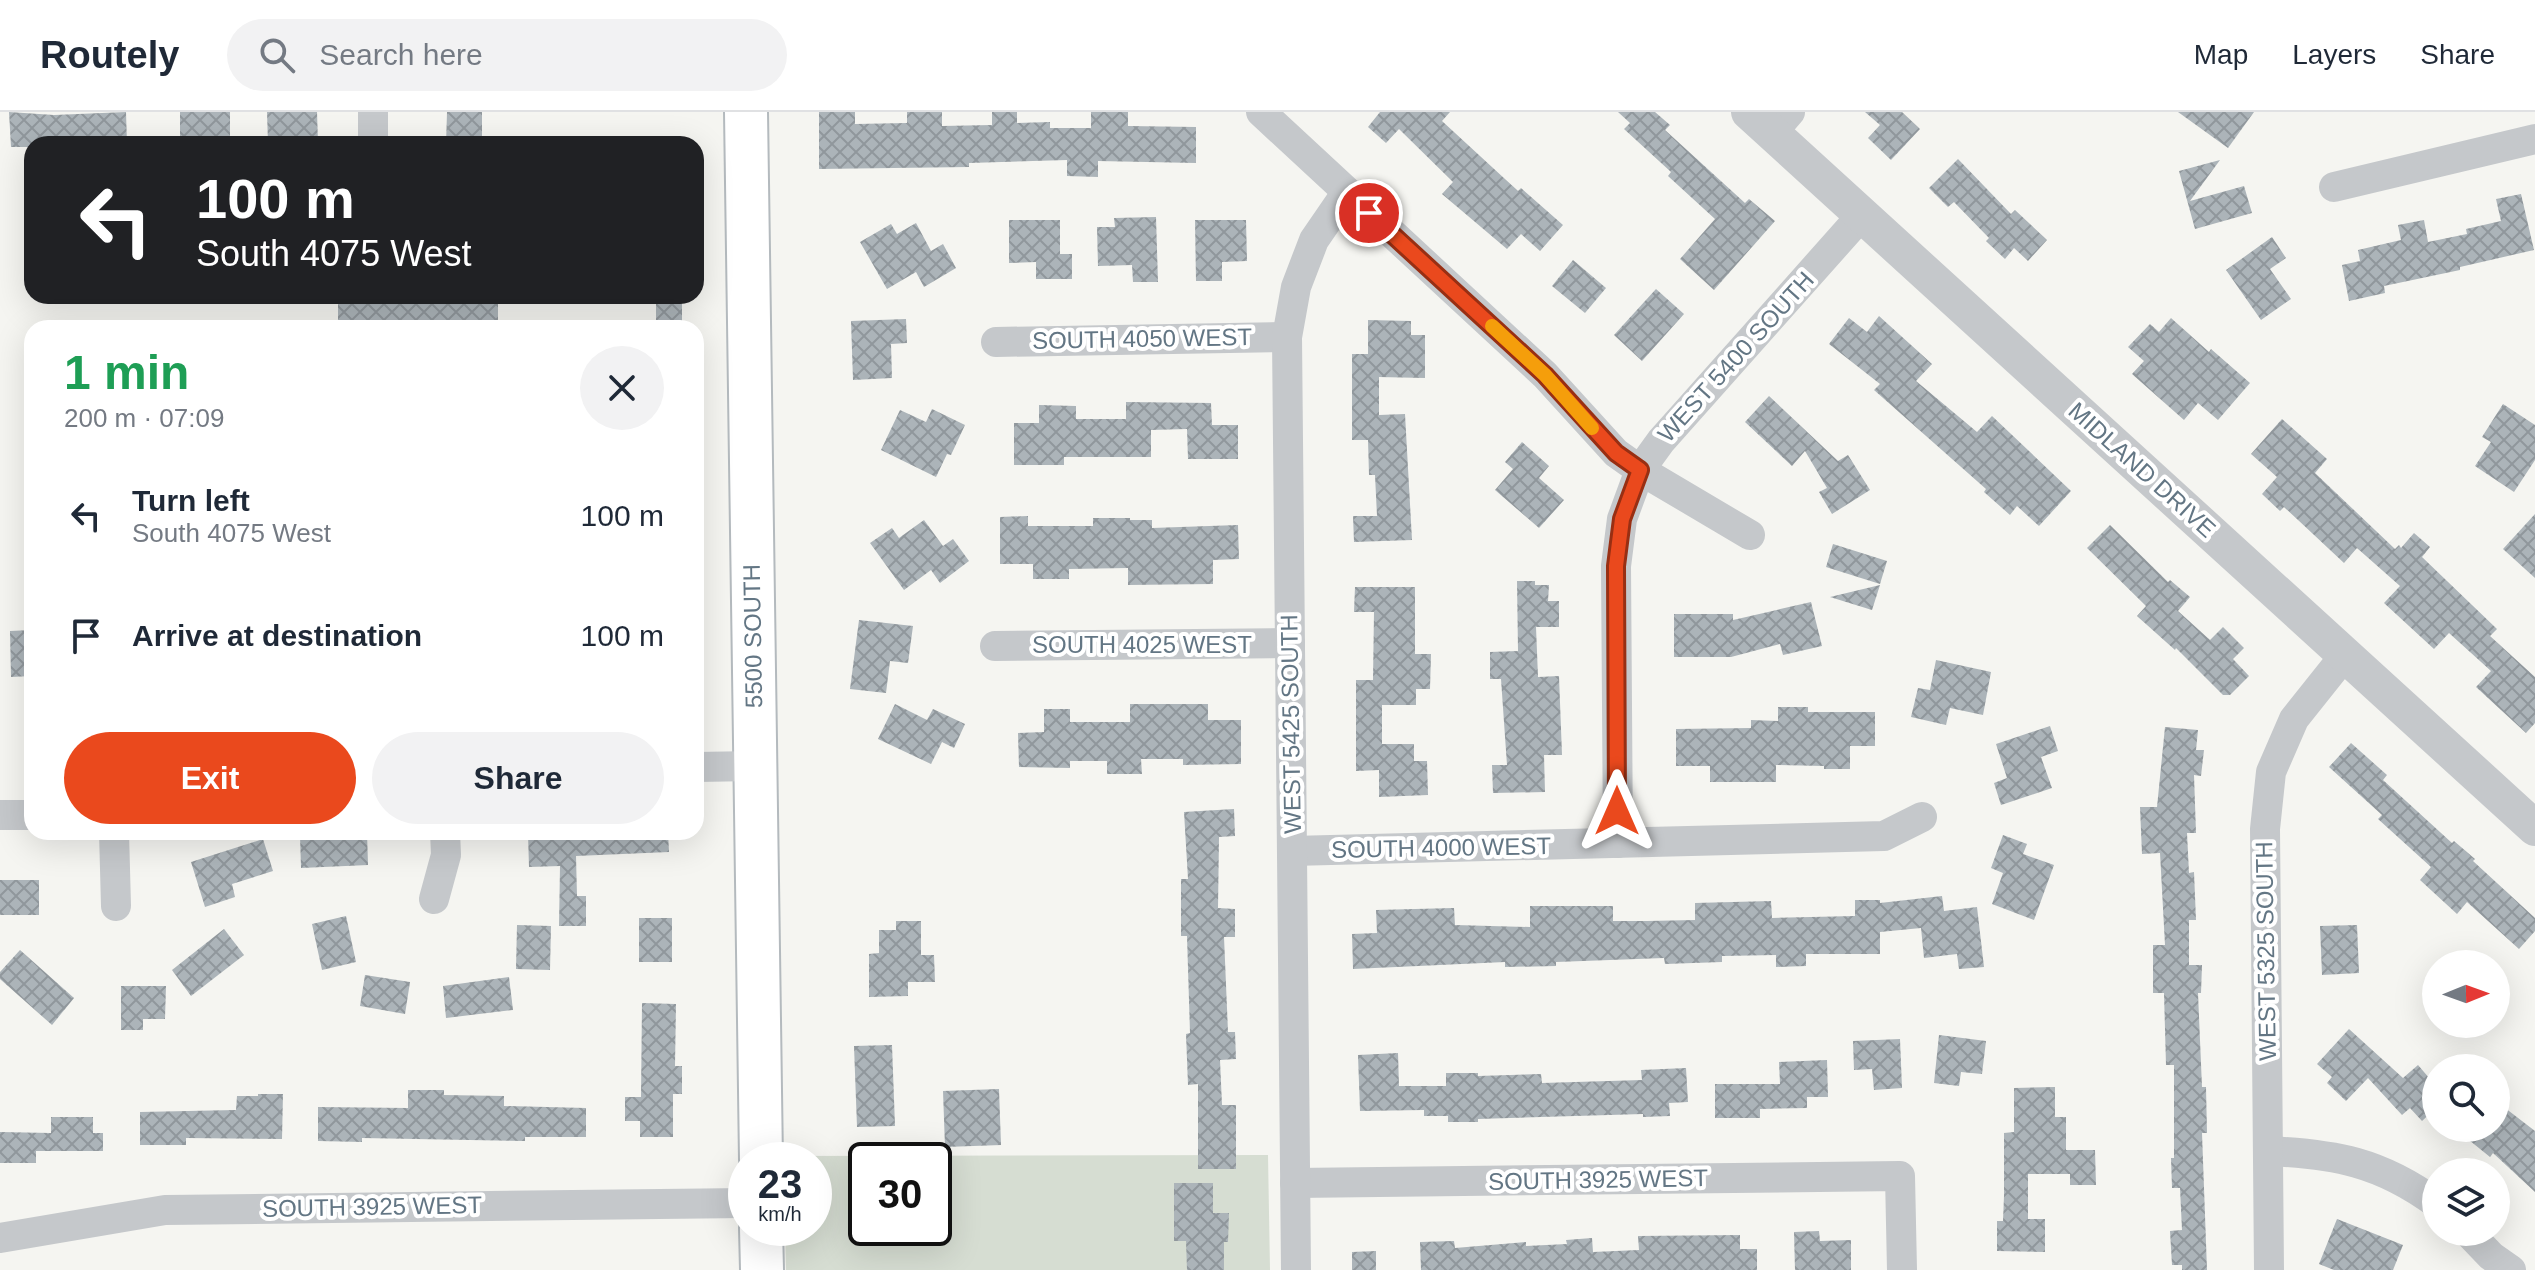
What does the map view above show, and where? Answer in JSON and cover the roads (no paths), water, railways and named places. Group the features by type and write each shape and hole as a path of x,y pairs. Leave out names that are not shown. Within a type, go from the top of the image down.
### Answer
{"main road":[{"name":"5500 SOUTH","path":"746,112 761,1142"},
{"path":"761,1246 762,1270"}],"street":[{"path":"373,112 373,136"},
{"path":"1261,112 1545,375 1616,453 1750,535"},
{"name":"MIDLAND DRIVE","path":"1770,119 1862,215 2535,828"},
{"path":"2334,187 2535,139"},
{"name":"WEST 5425 SOUTH","path":"1296,1270 1287,337 1296,287 1314,240 1347,192"},
{"name":"WEST 5400 SOUTH","path":"1618,843 1616,566 1622,519 1640,470 1661,441 1862,215"},
{"name":"SOUTH 4050 WEST","path":"996,342 1287,337"},
{"name":"SOUTH 4025 WEST","path":"995,646 1290,643"},
{"name":"WEST 5325 SOUTH","path":"2269,1270 2265,829 2271,772 2294,719 2345,655"},
{"path":"704,767 755,766"},
{"path":"0,815 24,815"},
{"name":"SOUTH 4000 WEST","path":"1292,851 1884,836 1922,817"},
{"path":"114,840 116,906"},
{"path":"434,899 446,855 445,840"},
{"path":"2268,1151 2306,1152 2363,1163 2410,1184 2422,1193"},
{"name":"SOUTH 3925 WEST","path":"1295,1183 1900,1176 1902,1270"},
{"name":"SOUTH 3925 WEST","path":"0,1238 165,1210 728,1203"},
{"path":"2481,1246 2511,1270"}]}
